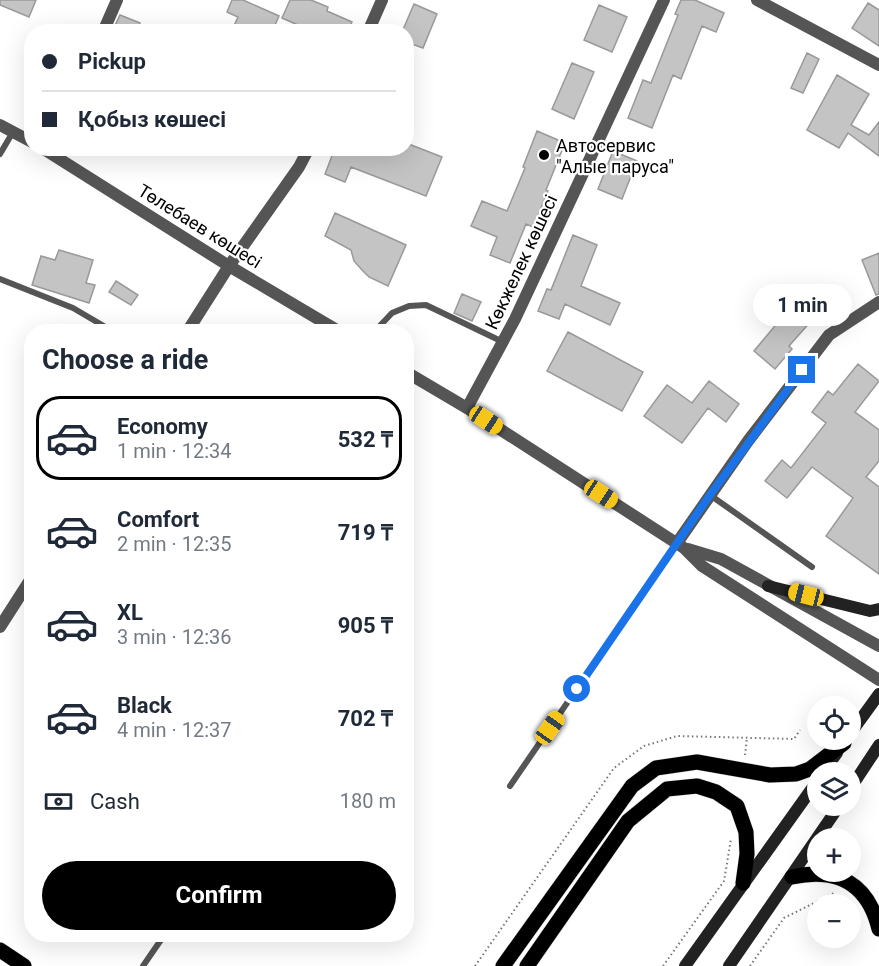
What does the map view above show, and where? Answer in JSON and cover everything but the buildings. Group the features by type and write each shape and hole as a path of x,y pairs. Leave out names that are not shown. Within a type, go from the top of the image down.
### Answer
{"main road":[{"path":"768,585 870,611 879,609"},
{"path":"861,719 879,694"},
{"path":"861,773 879,746"},
{"path":"502,966 632,786 656,768 697,762 770,775 796,774 810,769 833,750"},
{"path":"527,966 628,821 667,789 697,786 716,792 737,806 746,832 747,854 743,883"},
{"path":"685,966 807,795"},
{"path":"729,966 832,816"},
{"path":"792,877 812,873 831,875 850,883 865,896 875,913 879,929"},
{"path":"0,950 24,966"}],"street":[{"path":"107,24 117,0"},
{"path":"372,24 382,0"},
{"name":"Көкжелек көшесі","path":"467,408 503,342 664,0"},
{"path":"757,0 879,65"},
{"path":"0,125 24,138"},
{"name":"Төлебаев көшесі","path":"58,156 229,266 326,324"},
{"path":"192,324 305,156"},
{"path":"681,546 710,495 829,334 879,302"},
{"path":"414,377 467,408 681,546 702,566 879,680"},
{"path":"681,546 721,560 879,646"},
{"path":"0,627 24,590"}],"lane":[{"path":"0,154 13,132"},
{"path":"0,279 73,308 100,324"},
{"path":"382,324 392,313 409,306 426,305 503,342"},
{"path":"710,495 812,567"},
{"path":"510,786 681,546"},
{"path":"143,966 160,942"}],"path":[{"path":"745,755 747,738"},
{"path":"663,966 724,880 731,835"},
{"path":"750,966 784,918 842,889"}],"place":[{"name":"Автосервис \"Алые паруса\"","path":"544,155"}],"route":[{"path":"577,689 748,441 802,370"}]}
